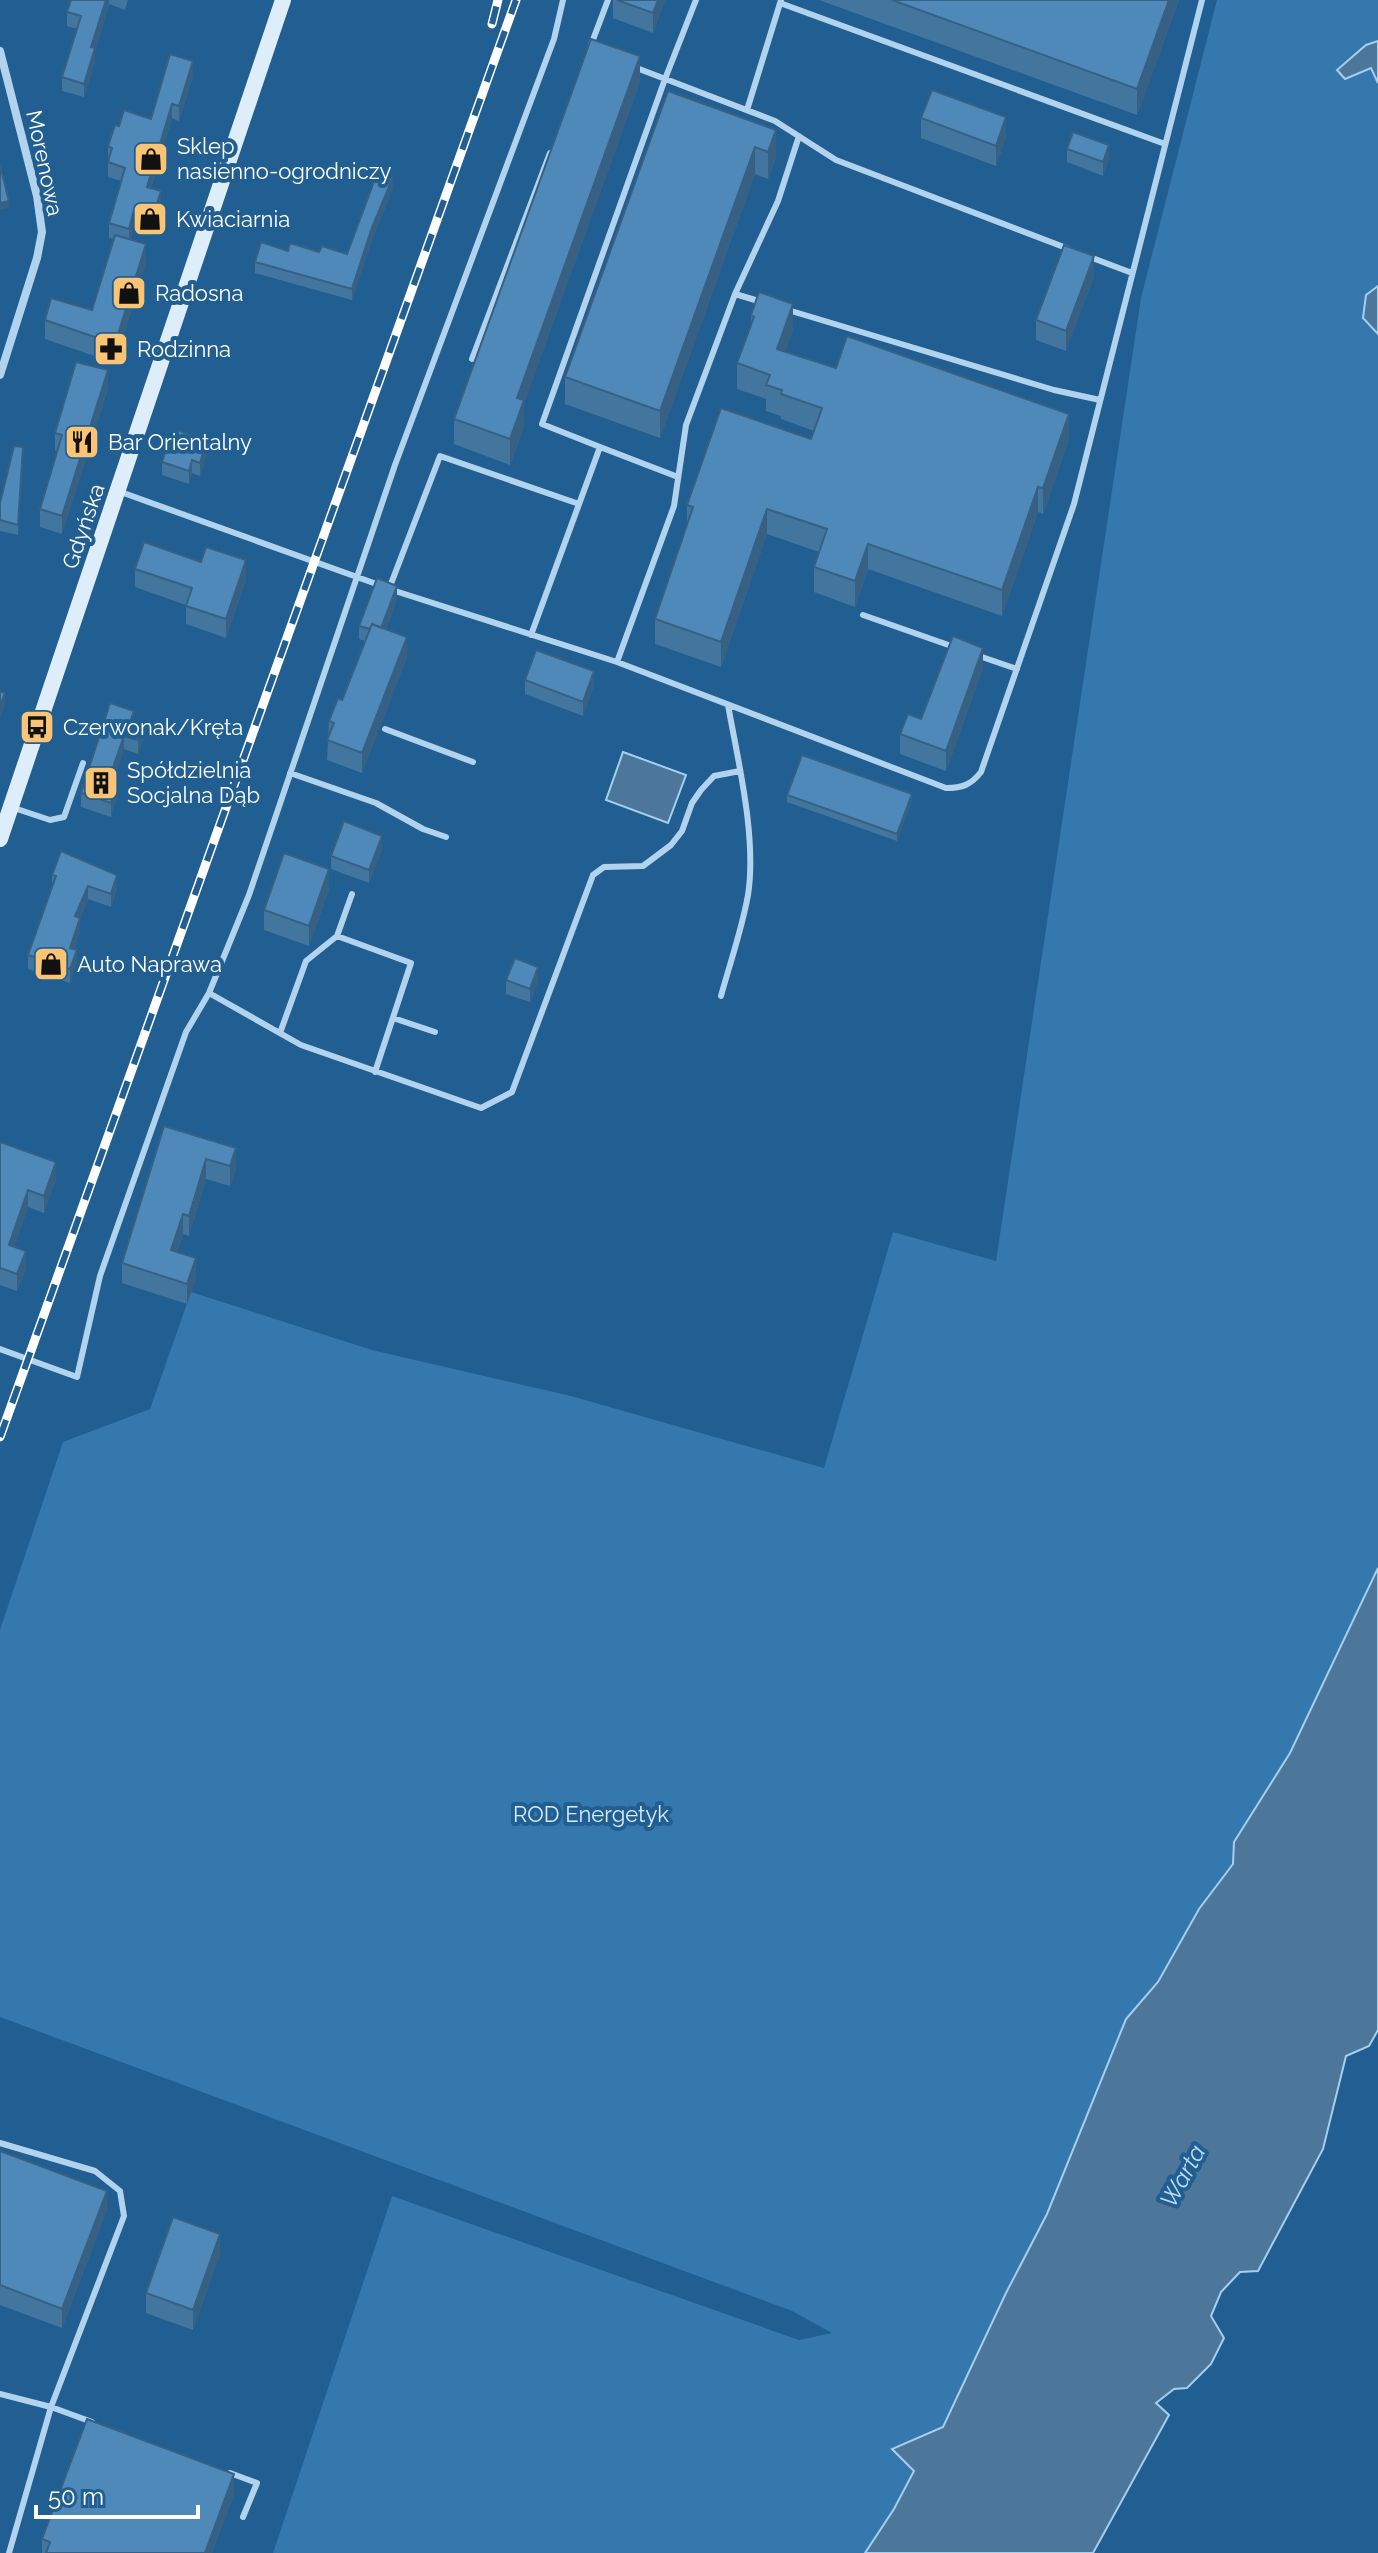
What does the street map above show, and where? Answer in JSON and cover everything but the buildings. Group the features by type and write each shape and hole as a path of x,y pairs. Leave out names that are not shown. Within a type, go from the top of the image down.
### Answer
{"main road":[{"name":"Gdyńska","path":"0,839 283,0"}],"street":[{"name":"Morenowa","path":"0,51 37,196 42,232 37,258 0,375"}],"lane":[{"path":"0,1349 77,1377 100,1276 186,1032 209,993 249,895 395,465 554,39 563,0"},
{"path":"589,51 608,0"},
{"path":"678,477 542,424 696,0"},
{"path":"118,491 389,589 617,662 946,788 961,788 973,783 981,772 1074,504 1202,0"},
{"path":"747,110 781,1 1165,144"},
{"path":"628,65 775,121 836,160 1132,273"},
{"path":"617,662 674,506 686,425 735,294 778,201 799,136"},
{"path":"472,359 556,139"},
{"path":"735,294 1054,390 1100,400"},
{"path":"531,635 600,447"},
{"path":"389,589 440,456 579,504"},
{"path":"863,615 961,649"},
{"path":"975,654 1017,669"},
{"path":"721,996 748,894 750,855 728,705"},
{"path":"385,729 473,762"},
{"path":"11,807 50,820 64,817 83,763"},
{"path":"209,993 301,1045 481,1108 512,1092 593,875 604,867 643,866 671,845 682,831 692,803 714,776 740,771"},
{"path":"290,773 376,803 423,829 446,837"},
{"path":"280,1033 306,961 337,936 352,894"},
{"path":"337,936 411,963 375,1072"},
{"path":"393,1018 435,1032"},
{"path":"0,2143 95,2171 120,2191 124,2216 51,2407 9,2553"},
{"path":"0,2394 51,2407 95,2423"},
{"path":"227,2472 257,2483 243,2517"}],"green space":[{"name":"ROD Energetyk","path":"1217,0 1378,0 1378,41 1366,45 1378,83 1378,286 1366,295 1363,318 1378,334 1378,1568 1290,1753 1234,1842 1233,1864 1199,1909 1158,1982 1126,2019 1047,2214 942,2427 893,2449 914,2470 894,2509 865,2553 273,2553 392,2196 799,2340 832,2333 792,2311 0,2017 0,1630 63,1442 150,1409 191,1292 372,1350 571,1396 824,1468 893,1232 996,1261 1141,298"}],"water":[{"path":"1378,41 1378,83 1371,68 1345,79 1337,70 1366,45"},
{"path":"1378,286 1378,334 1363,318 1366,295"},
{"path":"623,752 686,775 668,823 606,800"},
{"name":"Warta","path":"1378,1568 1378,2030 1369,2046 1346,2056 1323,2149 1258,2271 1240,2272 1221,2292 1211,2316 1224,2338 1211,2364 1187,2388 1174,2389 1156,2403 1169,2415 1093,2553 865,2553 914,2471 892,2449 943,2427 1047,2214 1126,2019 1158,1982 1199,1909 1233,1864 1234,1842 1290,1753"}],"railway":[{"path":"492,24 498,0"},
{"path":"0,1437 516,0"}],"place":[{"name":"Sklep nasienno-ogrodniczy","path":"151,159"},
{"name":"Kwiaciarnia","path":"150,219"},
{"name":"Radosna","path":"129,293"},
{"name":"Rodzinna","path":"111,349"},
{"name":"Bar Orientalny","path":"82,442"},
{"name":"Czerwonak/Kręta","path":"37,727"},
{"name":"Spółdzielnia Socjalna Dąb","path":"101,783"},
{"name":"Auto Naprawa","path":"51,964"}]}
